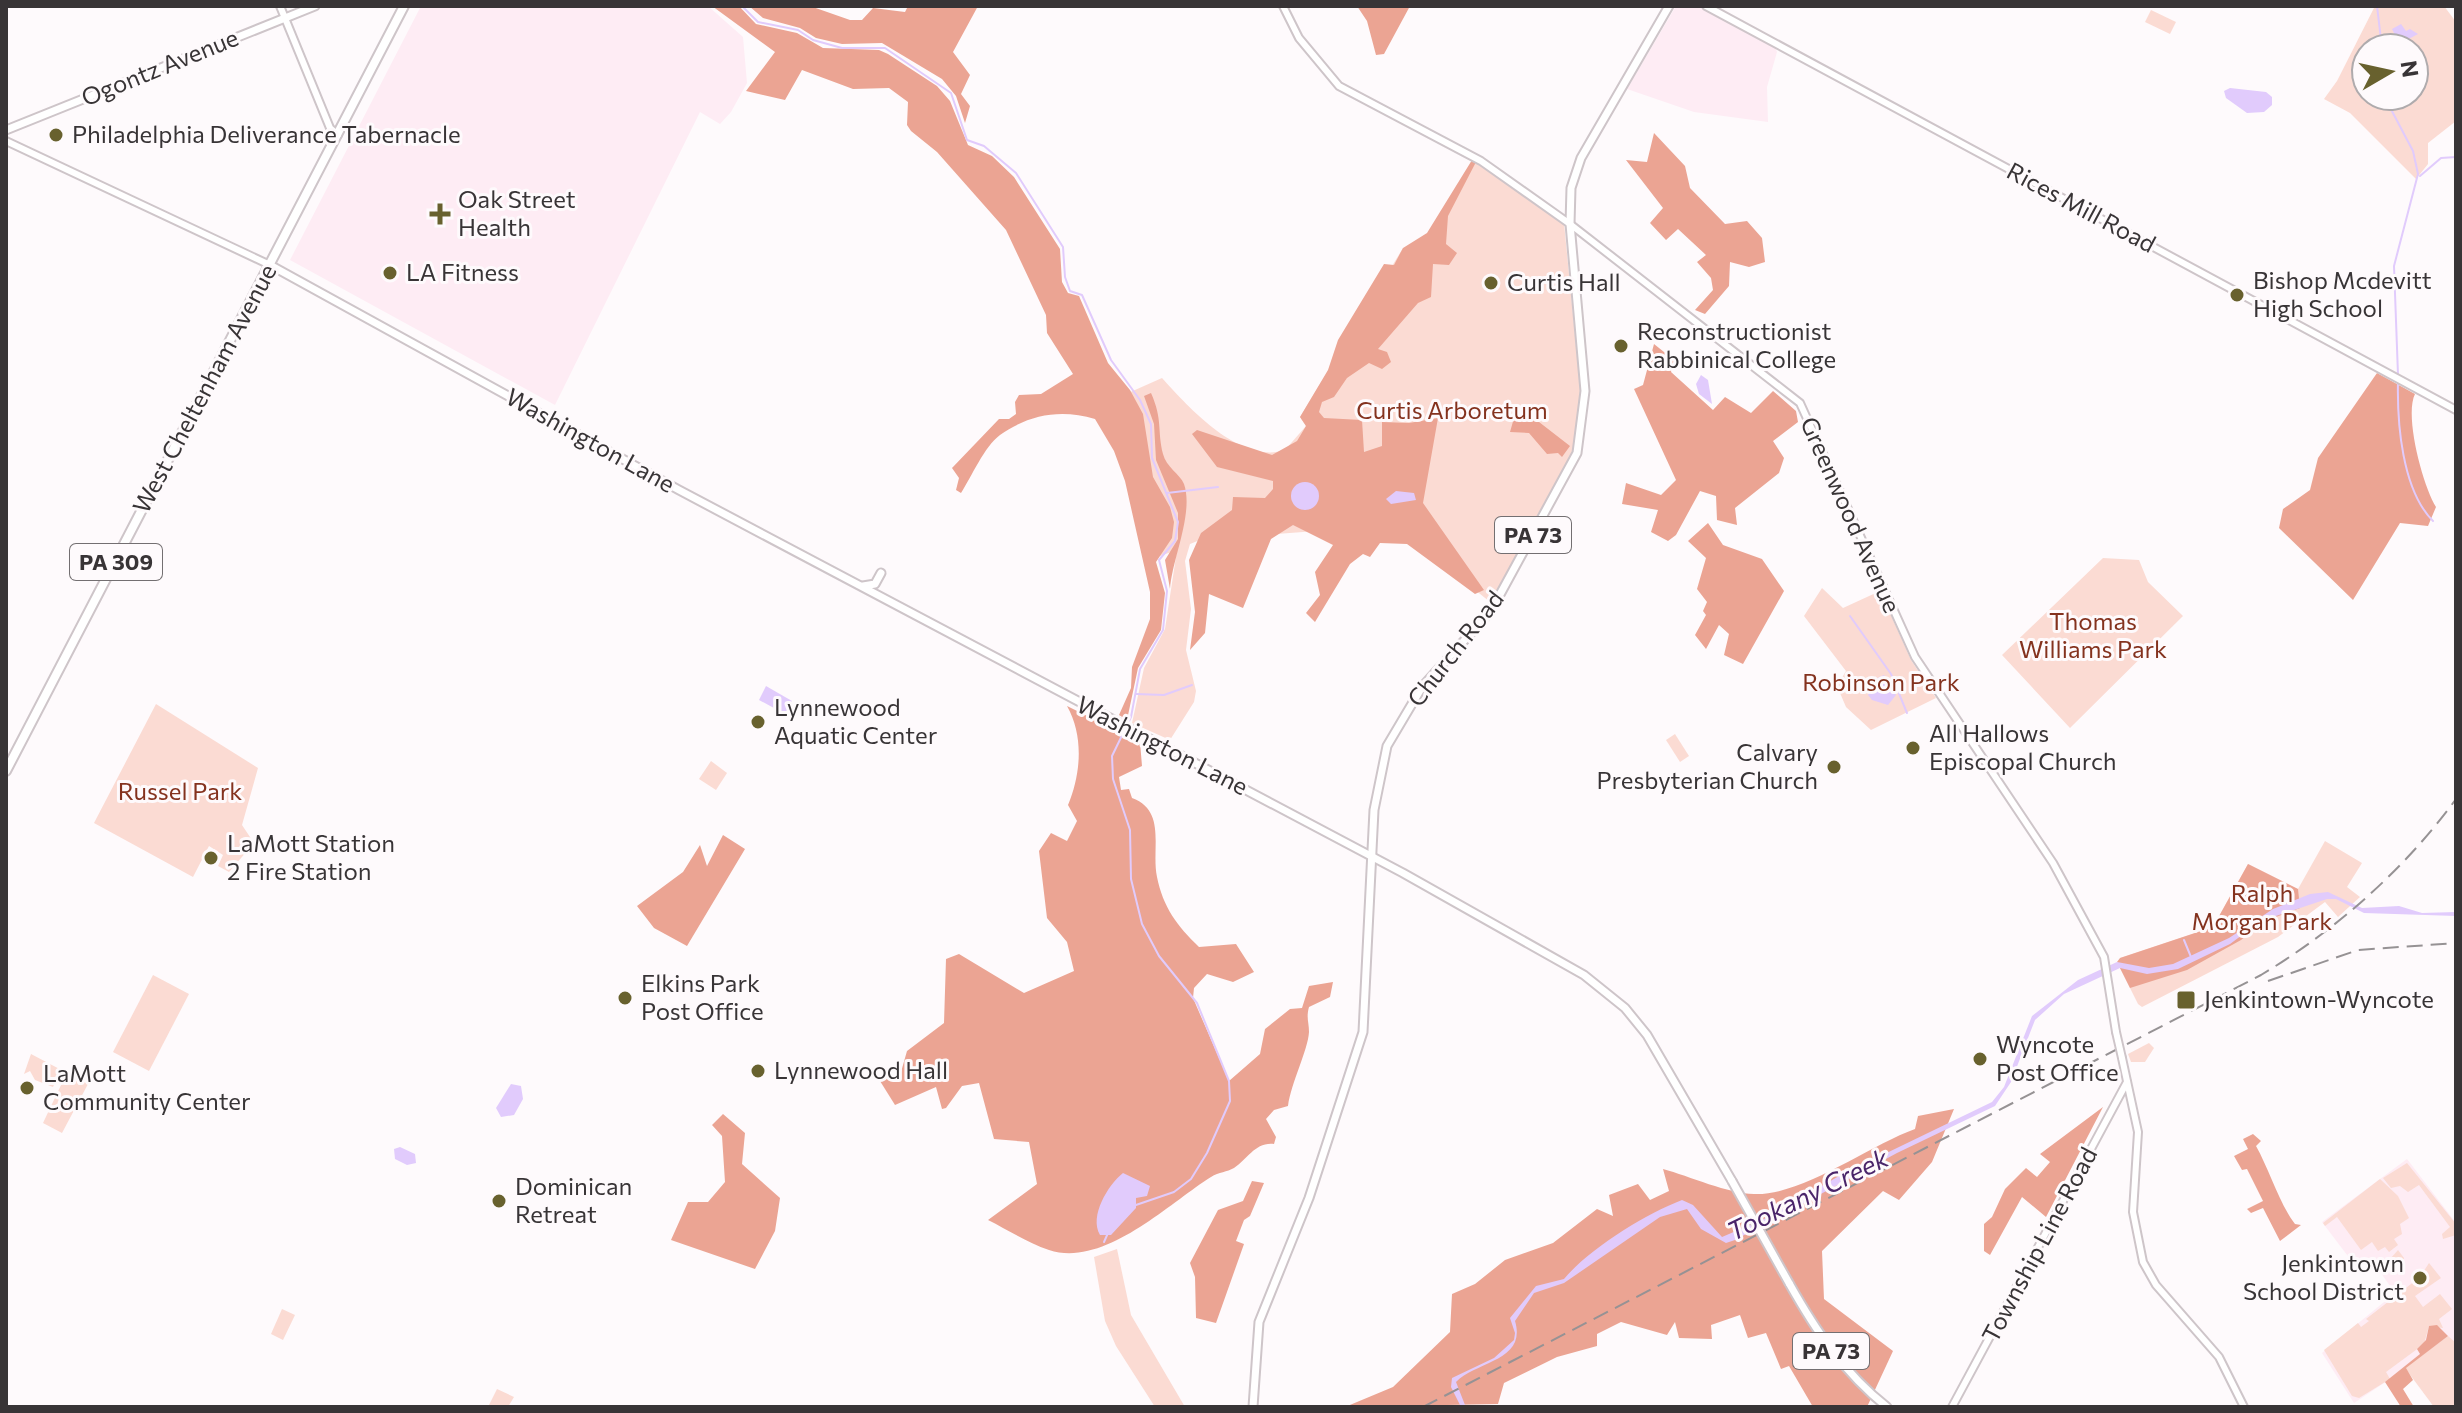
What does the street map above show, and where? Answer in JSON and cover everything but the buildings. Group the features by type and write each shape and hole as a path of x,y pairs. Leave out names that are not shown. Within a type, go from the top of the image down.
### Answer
{"highway":[{"name":"West Cheltenham Avenue","path":"6,771 404,6"}],"main road":[{"path":"280,6 330,128 338,135"},
{"name":"Ogontz Avenue","path":"6,130 315,6"},
{"name":"Greenwood Avenue","path":"1283,6 1299,38 1339,86 1481,161 1570,224 1800,403 1915,657 2053,863 2107,965 2140,1151 2133,1212 2143,1262 2156,1285 2219,1357 2244,1407"},
{"name":"Church Road","path":"1253,1407 1259,1322 1315,1183 1363,1032 1378,777 1387,746 1422,687 1470,638 1491,611 1577,453 1585,391 1570,224 1571,188 1581,158 1669,6"},
{"name":"Rices Mill Road","path":"1706,6 2456,410"},
{"path":"6,141 270,265"},
{"name":"Washington Lane","path":"270,265 861,587 1372,857 1554,957 1617,1001 1660,1054 1789,1283 1832,1352 1856,1380 1887,1407"},
{"path":"861,587 875,584 881,573"},
{"name":"Township Line Road","path":"1952,1407 2127,1082"},
{"path":"2111,1112 2124,1106 2134,1117"}],"shaded area":[{"path":"421,6 708,6 743,37 747,83 731,112 720,124 700,112 555,405 290,260"},
{"path":"1676,6 1697,6 1775,47 1777,52 1767,87 1768,122 1694,112 1627,89"},
{"name":"Jenkintown School District","path":"2407,1159 2456,1223 2456,1407 2405,1369 2354,1403 2322,1353 2395,1293 2371,1259 2357,1268 2322,1222"}],"green space":[{"path":"712,6 739,6 756,24 797,33 823,48 879,50 937,86 950,101 968,145 992,156 1014,177 1060,249 1062,282 1068,293 1079,296 1108,363 1130,390 1143,414 1153,477 1170,507 1174,522 1172,538 1156,562 1165,593 1161,630 1138,668 1127,720 1119,715 1131,688 1132,667 1150,619 1150,592 1125,481 1114,451 1095,419 1070,414 1046,415 1011,428 989,447 961,493 956,490 959,478 952,468 999,419 1009,419 1016,414 1015,402 1019,395 1041,394 1073,374 1047,333 1046,315 1006,230 937,152 911,131 907,125 908,102 889,88 853,89 802,70 785,100 746,91 775,52"},
{"path":"749,6 810,6 850,20 862,20 873,8 905,12 908,6 978,6 953,52 970,75 961,94 970,106 965,123 956,96 942,79 882,43 842,44 816,38 800,28 763,18"},
{"path":"1357,6 1410,6 1384,54 1376,55 1367,21"},
{"path":"2375,6 2444,6 2456,22 2456,121 2428,143 2428,164 2416,179 2350,113 2324,99 2350,55 2350,112 2430,112 2430,32 2362,32"},
{"path":"2151,10 2176,22 2170,34 2145,22"},
{"path":"1654,133 1685,166 1690,188 1725,224 1747,221 1762,238 1765,262 1749,267 1730,262 1729,286 1705,314 1695,310 1713,290 1711,278 1697,262 1706,255 1678,229 1666,240 1650,223 1663,208 1626,160 1647,162"},
{"path":"1472,160 1476,162 1448,216 1446,244 1457,253 1449,265 1433,264 1431,297 1418,303 1378,349 1387,352 1391,362 1382,369 1369,363 1347,378 1334,397 1322,402 1319,412 1324,418 1362,420 1364,452 1382,446 1382,422 1409,423 1438,418 1423,503 1484,590 1475,594 1407,544 1380,543 1370,557 1363,554 1350,564 1315,622 1306,613 1320,595 1315,572 1333,545 1293,525 1271,539 1243,608 1209,594 1205,633 1190,650 1195,612 1189,560 1201,533 1232,510 1233,497 1265,498 1273,489 1273,481 1217,467 1192,434 1197,430 1272,455 1297,441 1306,426 1300,417 1328,370 1338,340 1384,264 1394,265 1403,248 1427,233"},
{"name":"Curtis Arboretum","path":"1474,161 1564,223 1581,397 1578,435 1564,473 1490,602 1395,525 1200,540 1190,544 1185,561 1191,609 1186,650 1196,691 1194,702 1170,740 1132,723 1144,668 1165,629 1177,550 1160,556 1126,394 1162,378 1201,418 1234,442 1268,452 1285,450 1306,426 1300,417 1403,248 1416,256"},
{"path":"1654,344 1674,360 1671,372 1713,410 1725,397 1751,413 1773,391 1796,411 1798,422 1773,441 1784,458 1779,473 1735,508 1737,525 1717,520 1716,496 1700,491 1676,535 1668,541 1651,532 1658,510 1622,504 1626,483 1661,495 1676,480 1634,389 1643,385"},
{"path":"2377,373 2415,394 2412,418 2416,451 2436,507 2428,526 2400,523 2353,600 2279,528 2283,509 2310,490 2318,458"},
{"path":"1151,393 1157,411 1163,454 1182,480 1186,496 1184,522 1170,589 1165,560 1178,539 1178,513 1156,460 1154,424 1144,396"},
{"path":"1530,415 1570,446 1562,457 1558,453 1547,454 1529,433 1510,432 1514,418"},
{"path":"1708,523 1723,545 1762,559 1784,591 1743,664 1724,655 1729,634 1719,625 1706,649 1695,635 1706,615 1703,611 1707,602 1697,589 1706,558 1688,541"},
{"name":"Thomas Williams Park","path":"2103,558 2139,560 2148,582 2183,616 2070,728 2002,655"},
{"name":"Robinson Park","path":"1822,588 1843,608 1880,591 1911,660 1936,698 1871,730 1846,707 1837,686 1846,671 1804,616"},
{"name":"Russel Park","path":"156,704 258,768 242,825 254,843 229,872 218,866 223,855 209,846 193,877 94,823"},
{"path":"1067,706 1140,742 1142,766 1119,777 1121,790 1129,789 1132,798 1143,804 1154,821 1157,877 1167,907 1199,947 1236,944 1254,972 1233,982 1207,974 1194,988 1193,998 1229,1081 1260,1054 1265,1029 1290,1009 1302,1008 1309,986 1333,982 1330,997 1309,1007 1308,1039 1288,1106 1274,1110 1266,1119 1276,1137 1274,1144 1257,1148 1234,1168 1211,1177 1113,1242 1070,1253 1041,1247 988,1220 1037,1184 1029,1142 994,1139 979,1083 962,1086 942,1109 936,1087 895,1105 880,1081 901,1072 907,1051 944,1023 946,959 959,954 1024,993 1074,971 1067,942 1047,918 1039,851 1051,833 1067,841 1077,821 1068,805 1076,781 1078,742"},
{"path":"1675,734 1689,756 1680,762 1666,740"},
{"path":"711,761 727,773 716,790 699,779"},
{"path":"723,835 745,849 687,946 654,928 637,906 683,872 700,845 707,866"},
{"name":"Ralph Morgan Park","path":"2325,841 2362,863 2347,887 2360,897 2338,917 2325,902 2278,937 2142,1007 2138,1004 2120,968 2120,958 2213,927 2248,864 2298,889"},
{"path":"2248,864 2298,889 2300,908 2265,921 2241,940 2187,970 2130,988 2117,962 2120,958 2213,927"},
{"path":"153,975 189,994 149,1071 113,1052"},
{"path":"2149,1043 2154,1048 2145,1062 2131,1062 2128,1054"},
{"path":"31,1054 88,1084 62,1133 43,1123 62,1083 56,1080 53,1087 35,1080 30,1071 24,1074"},
{"path":"2103,1107 2046,1217 2022,1197 1990,1255 1984,1251 1984,1224 1992,1217 2005,1189 2026,1168 2037,1177 2050,1162 2040,1154"},
{"path":"1954,1109 1932,1162 1899,1200 1883,1191 1822,1251 1824,1299 1893,1351 1867,1407 1813,1407 1789,1366 1781,1369 1766,1333 1748,1338 1740,1315 1711,1325 1712,1339 1679,1338 1675,1322 1667,1335 1621,1322 1597,1334 1597,1346 1557,1357 1504,1383 1498,1404 1345,1407 1393,1387 1450,1332 1452,1294 1475,1284 1505,1260 1553,1243 1597,1209 1613,1216 1609,1195 1638,1184 1650,1200 1669,1191 1663,1169 1733,1191 1754,1194 1773,1192 1814,1179 1915,1129 1918,1116"},
{"path":"723,1114 745,1133 742,1164 780,1198 775,1231 755,1269 671,1240 688,1202 708,1202 725,1182 722,1136 712,1125"},
{"path":"2253,1134 2261,1141 2256,1146 2284,1207 2295,1224 2301,1225 2280,1241 2263,1208 2251,1213 2247,1209 2263,1201 2247,1169 2242,1170 2234,1156 2248,1149 2243,1139"},
{"path":"2407,1163 2456,1224 2456,1235 2443,1239 2442,1234 2450,1227 2419,1185 2408,1192 2400,1186 2391,1188 2383,1178"},
{"path":"2380,1179 2398,1196 2409,1218 2400,1224 2402,1234 2394,1239 2398,1245 2389,1252 2385,1247 2378,1251 2372,1242 2361,1250 2337,1217 2325,1226 2323,1223"},
{"path":"1252,1181 1264,1183 1236,1241 1244,1244 1216,1323 1196,1318 1195,1277 1190,1263 1218,1210 1243,1201"},
{"path":"1117,1249 1131,1315 1185,1407 1155,1407 1116,1346 1105,1321 1094,1257"},
{"path":"2398,1250 2404,1258 2403,1267 2392,1271 2383,1267"},
{"path":"2429,1263 2441,1278 2415,1296 2423,1307 2440,1294 2452,1309 2439,1319 2443,1328 2429,1326 2424,1344 2386,1372 2390,1379 2359,1398 2352,1396 2324,1350 2358,1323 2361,1327 2369,1321 2366,1319 2420,1277"},
{"path":"282,1309 295,1315 283,1340 271,1334"},
{"path":"2437,1325 2448,1336 2406,1368 2413,1380 2403,1389 2414,1407 2401,1407 2385,1382 2420,1354 2417,1349 2426,1340 2429,1326"},
{"path":"2448,1336 2456,1343 2456,1407 2434,1407 2405,1368"},
{"path":"497,1389 514,1397 508,1407 488,1407"}],"water":[{"path":"2401,24 2406,31 2410,29 2415,32 2394,32 2392,29"},
{"path":"2230,88 2266,92 2272,97 2272,105 2264,112 2247,113 2226,98 2224,91"},
{"path":"1701,375 1708,380 1712,404 1699,394 1696,384"},
{"path":"1305,482 1315,486 1319,496 1315,506 1305,510 1295,506 1291,496 1295,486"},
{"path":"1396,491 1414,493 1416,500 1391,504 1386,499"},
{"path":"1884,675 1896,695 1888,705 1872,700 1868,695 1873,687 1871,681"},
{"path":"766,686 792,701 785,714 759,700"},
{"path":"2328,892 2362,908 2399,906 2422,913 2456,912 2456,916 2364,913 2336,899 2327,899 2261,921 2230,944 2178,969 2147,974 2120,968 2064,994 2035,1020 2011,1082 1995,1106 1897,1153 1726,1243 1701,1229 1687,1209 1660,1217 1564,1283 1534,1293 1515,1321 1517,1334 1514,1344 1507,1352 1456,1382 1465,1405 1461,1407 1451,1387 1452,1378 1494,1358 1514,1340 1510,1318 1536,1286 1564,1279 1588,1256 1635,1223 1682,1200 1693,1205 1722,1237 1764,1219 1839,1176 1992,1102 2004,1087 2032,1016 2078,980 2117,962 2149,968 2173,964 2229,938 2273,909 2310,894"},
{"path":"511,1084 521,1086 523,1099 514,1115 501,1117 496,1108"},
{"path":"400,1147 415,1154 416,1163 407,1165 395,1159 394,1149"},
{"path":"1123,1173 1150,1186 1147,1196 1136,1198 1136,1208 1111,1235 1100,1235 1098,1210"}],"waterway":[{"path":"742,6 758,22 798,30 813,40 842,48 885,48 951,93 967,140 984,146 1016,173 1063,247 1065,277 1070,291 1082,295 1111,360 1140,400 1151,424 1152,458 1178,522 1175,541 1159,560 1167,591 1163,630 1140,669 1131,717 1112,756 1113,779 1130,830 1131,879 1142,924 1159,956 1197,1003 1229,1081 1230,1101 1207,1153 1191,1179 1174,1192 1133,1206"},
{"name":"Tookany Creek","path":"2377,6 2380,32"},
{"name":"Tookany Creek","path":"2392,112 2413,151 2418,174 2394,266 2398,375"},
{"path":"2420,176 2441,158 2456,157"},
{"name":"Tookany Creek","path":"2398,381 2400,436 2408,474 2414,492 2433,521"},
{"path":"1167,493 1218,487"},
{"path":"1850,616 1891,674 1907,713"},
{"path":"1136,694 1164,695 1192,685"},
{"path":"2184,940 2191,957"},
{"path":"1104,1242 1108,1233"}],"railway":[{"path":"1423,1407 2261,975 2316,938 2367,897 2414,850 2456,799"},
{"path":"2268,981 2358,950 2456,943"}],"place":[{"name":"Philadelphia Deliverance Tabernacle","path":"56,135"},
{"name":"Oak Street Health","path":"440,214"},
{"name":"LA Fitness","path":"390,273"},
{"name":"Curtis Hall","path":"1491,283"},
{"name":"Bishop Mcdevitt High School","path":"2237,295"},
{"name":"Reconstructionist Rabbinical College","path":"1621,346"},
{"name":"Lynnewood Aquatic Center","path":"758,722"},
{"name":"All Hallows Episcopal Church","path":"1913,748"},
{"name":"Calvary Presbyterian Church","path":"1834,767"},
{"name":"LaMott Station 2 Fire Station","path":"211,858"},
{"name":"Elkins Park Post Office","path":"625,998"},
{"name":"Jenkintown-Wyncote","path":"2186,1000"},
{"name":"Wyncote Post Office","path":"1980,1059"},
{"name":"Lynnewood Hall","path":"758,1071"},
{"name":"LaMott Community Center","path":"27,1088"},
{"name":"Dominican Retreat","path":"499,1201"},
{"name":"Jenkintown School District","path":"2420,1278"}]}
